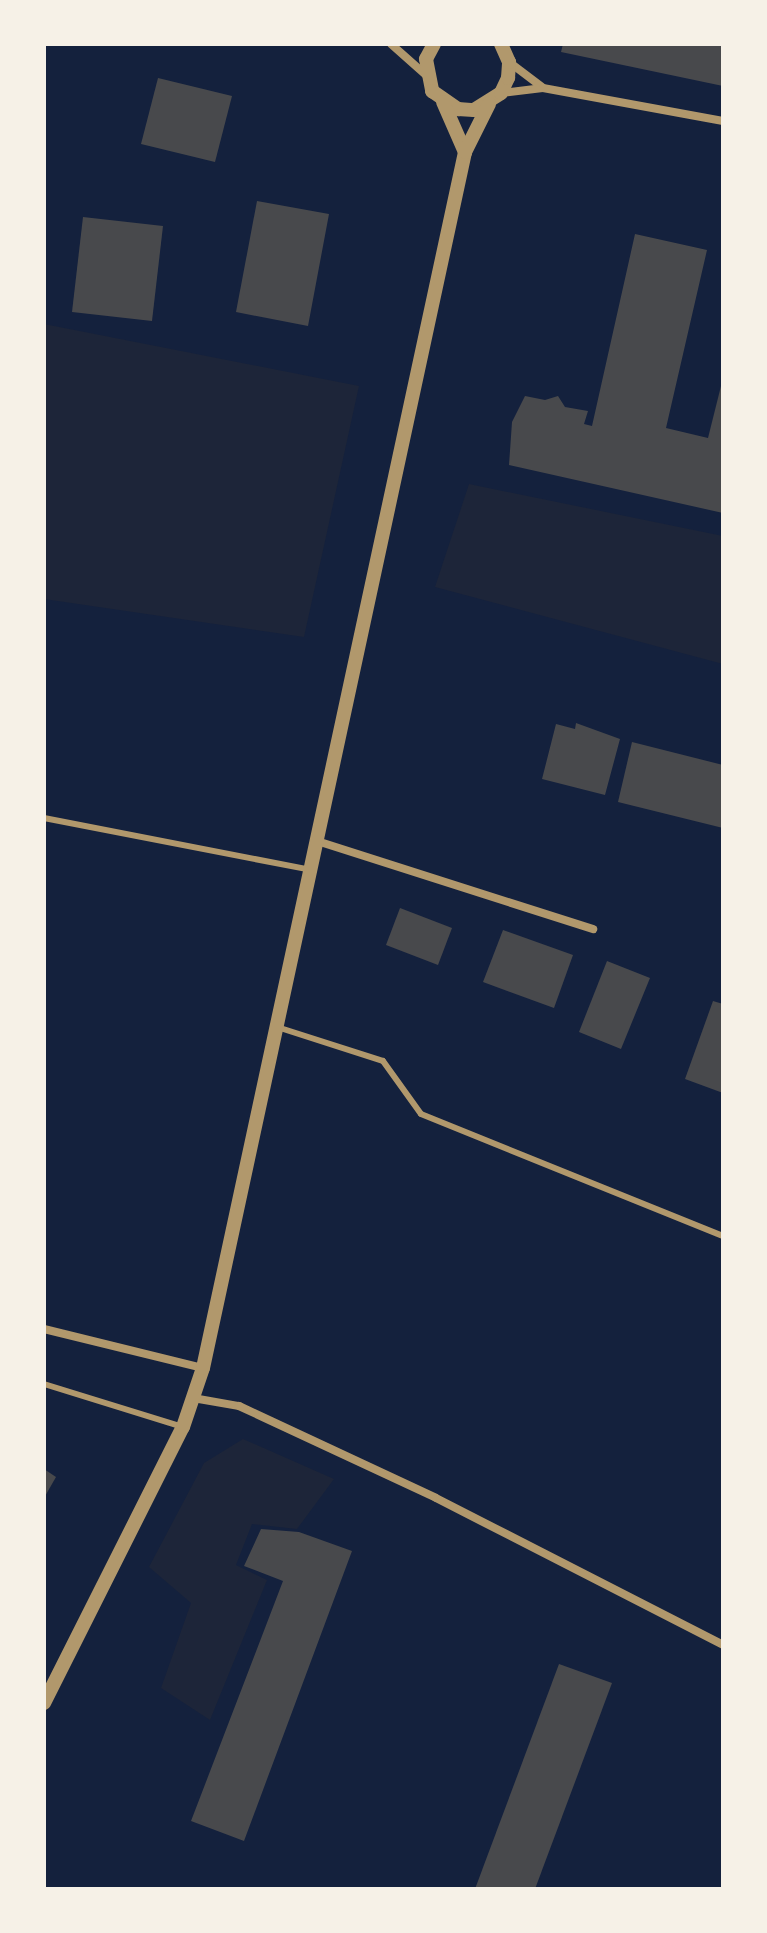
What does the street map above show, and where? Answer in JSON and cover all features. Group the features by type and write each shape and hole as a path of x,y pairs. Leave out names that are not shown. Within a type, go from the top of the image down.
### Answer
{"street":[{"path":"391,44 426,75 443,102 465,152"},
{"path":"426,75 434,44"},
{"path":"502,45 509,62 543,88"},
{"path":"44,1703 183,1427 203,1368 465,152 489,104 501,93 509,62"},
{"path":"501,93 543,88 723,121"},
{"path":"443,102 458,109 489,104"},
{"path":"317,841 593,929"},
{"path":"44,1329 203,1368"},
{"path":"193,1398 239,1406 408,1484 723,1645"}],"lane":[{"path":"44,818 311,870"},
{"path":"277,1027 383,1061 421,1114 723,1236"},
{"path":"44,1384 183,1427"}],"shaded area":[{"path":"44,324 359,386 304,637 44,599"},
{"path":"469,484 723,536 723,664 435,587"},
{"path":"243,1439 334,1479 297,1529 252,1524 236,1565 267,1580 210,1720 161,1688 191,1603 149,1567 204,1463"}],"building":[{"path":"563,44 723,44 723,86 561,52"},
{"path":"158,78 232,96 215,162 141,144"},
{"path":"257,201 329,214 308,326 236,312"},
{"path":"83,217 163,226 152,321 72,312"},
{"path":"635,234 707,250 666,428 708,438 723,378 723,513 509,465 512,422 525,396 545,400 558,396 565,407 588,411 584,424 592,426"},
{"path":"576,723 620,739 605,795 542,779 556,724 575,729"},
{"path":"632,742 723,765 723,828 618,802"},
{"path":"400,908 452,928 438,965 386,945"},
{"path":"503,930 573,955 554,1008 483,982"},
{"path":"607,961 650,978 621,1049 579,1032"},
{"path":"713,1001 723,1004 723,1093 685,1079"},
{"path":"44,1469 56,1477 44,1498"},
{"path":"261,1529 299,1532 352,1551 244,1841 191,1821 283,1581 244,1566"},
{"path":"559,1664 612,1683 535,1889 475,1889"}]}
